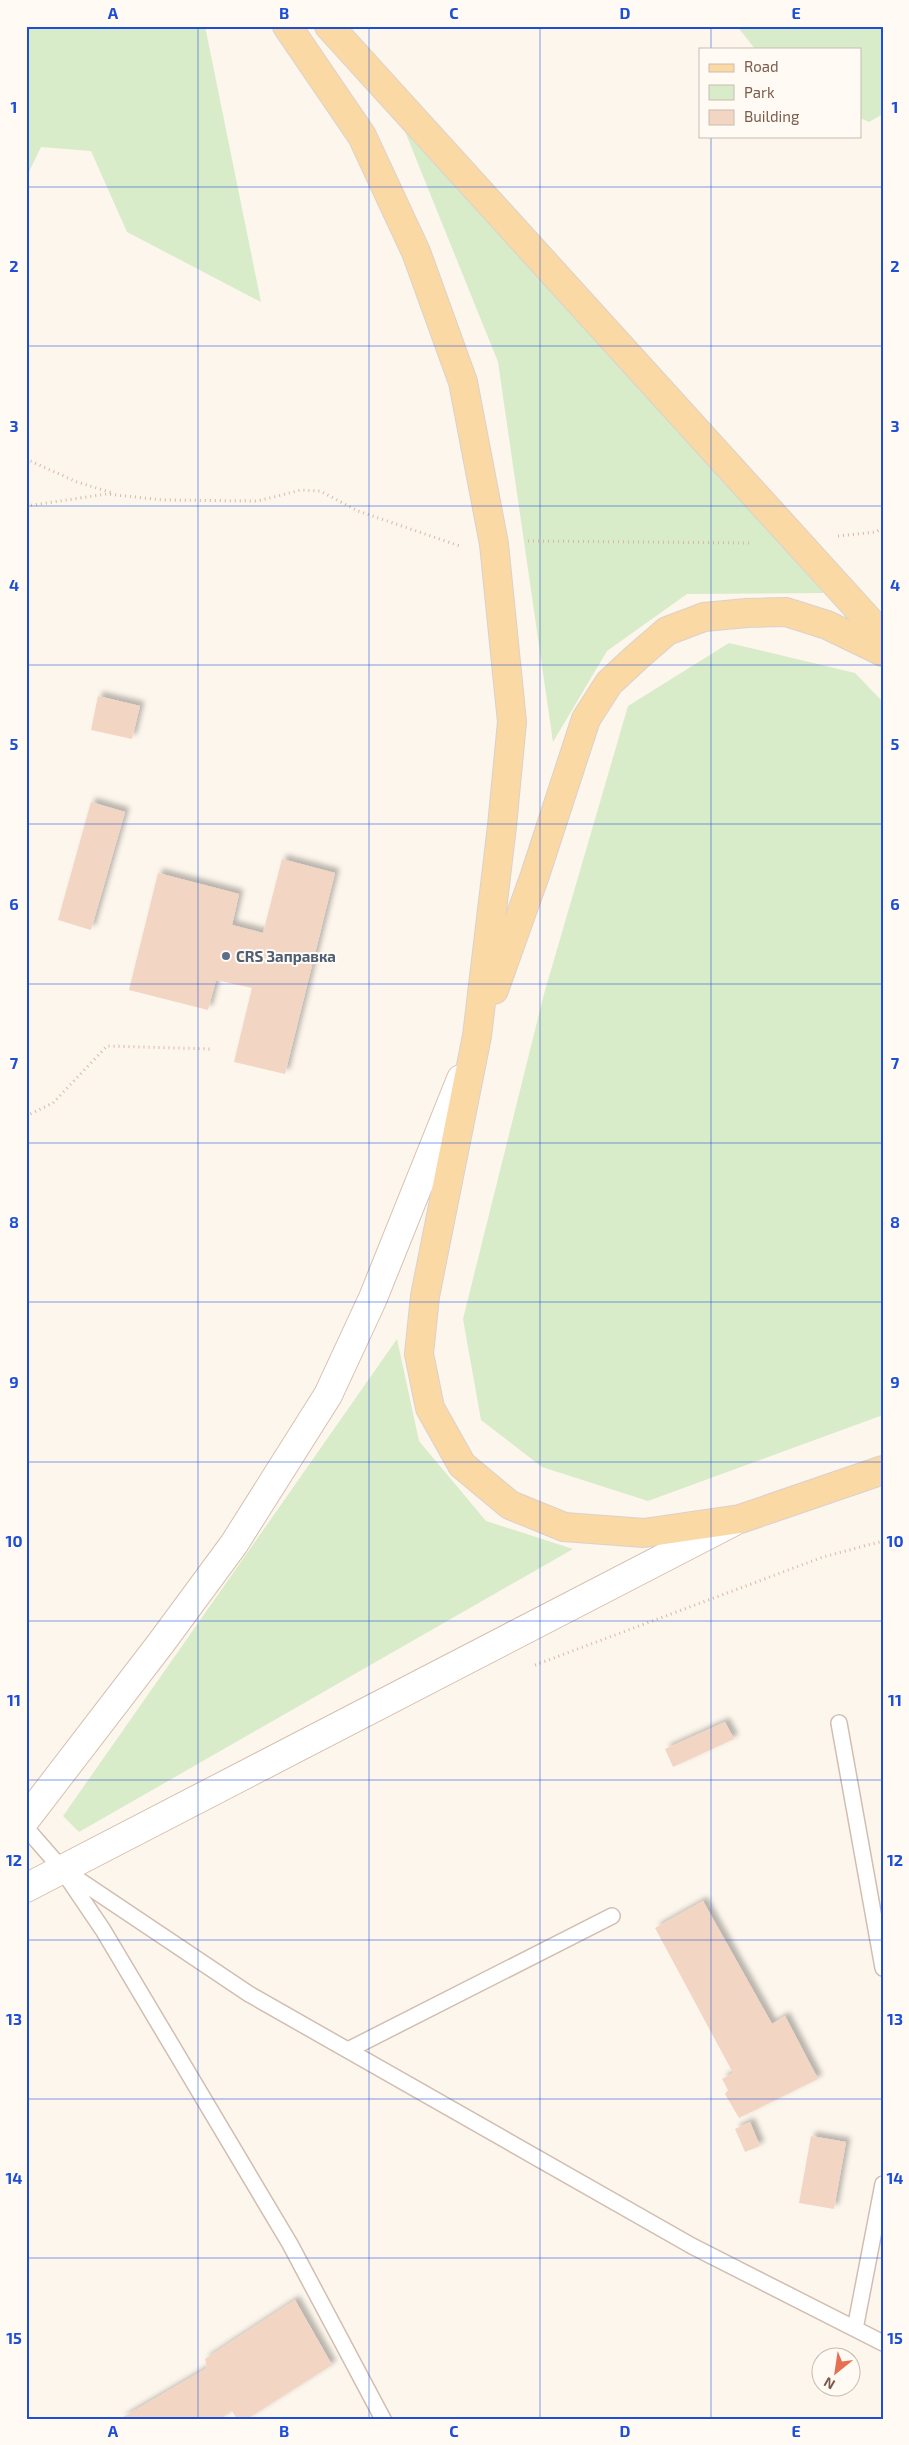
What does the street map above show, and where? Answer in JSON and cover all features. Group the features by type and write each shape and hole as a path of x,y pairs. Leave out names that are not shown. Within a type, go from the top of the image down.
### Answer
{"main road":[{"path":"287,26 362,136 416,252 463,382 494,544 512,722 502,826 477,1036 425,1296 419,1354 430,1408 462,1466 510,1505 564,1527 644,1533 740,1519"},
{"path":"329,26 883,636"},
{"path":"26,1819 234,1544 328,1395 373,1298 477,1036 535,875 586,719 609,683 667,631 704,617 786,612 827,625 883,652"},
{"path":"26,1888 61,1868 740,1519 883,1470"}],"lane":[{"path":"839,1723 883,1968"},
{"path":"26,1828 61,1868 103,1930 290,2244 383,2419"},
{"path":"61,1868 249,1994 692,2246 883,2343"},
{"path":"348,2050 612,1916"},
{"path":"855,2329 883,2184"}],"path":[{"path":"26,459 77,482 123,496"},
{"path":"26,506 107,494 163,500"},
{"path":"26,1116 53,1103 107,1046 212,1049"},
{"path":"530,1667 823,1557 883,1541"}],"green space":[{"path":"26,26 205,26 261,302 127,232 91,151 41,147 26,178"},
{"path":"737,26 883,26 883,114 869,122 862,119 862,48 754,48"},
{"path":"402,124 824,593 687,594 607,651 553,742 498,362"},
{"path":"729,643 855,673 883,702 883,1415 648,1501 542,1467 481,1420 463,1319 544,994 628,706"},
{"path":"397,1339 419,1441 486,1521 573,1549 79,1832 63,1816"}],"building":[{"path":"98,696 140,706 132,739 91,730"},
{"path":"91,802 125,812 91,930 58,920"},
{"name":"CRS Заправка","path":"282,859 335,873 285,1074 234,1062 252,988 216,980 208,1010 129,990 158,873 239,894 232,925 263,933"},
{"path":"725,1722 734,1739 673,1767 665,1749"},
{"path":"703,1901 772,2024 785,2016 818,2079 739,2118 725,2094 728,2090 722,2079 733,2073 655,1928"},
{"path":"750,2122 760,2146 745,2152 735,2129"},
{"path":"811,2136 846,2142 834,2209 799,2203"},
{"path":"295,2300 332,2365 247,2419 237,2419 232,2411 220,2419 120,2419 207,2368 205,2359"}],"place":[{"name":"CRS Заправка","path":"226,956"}]}
